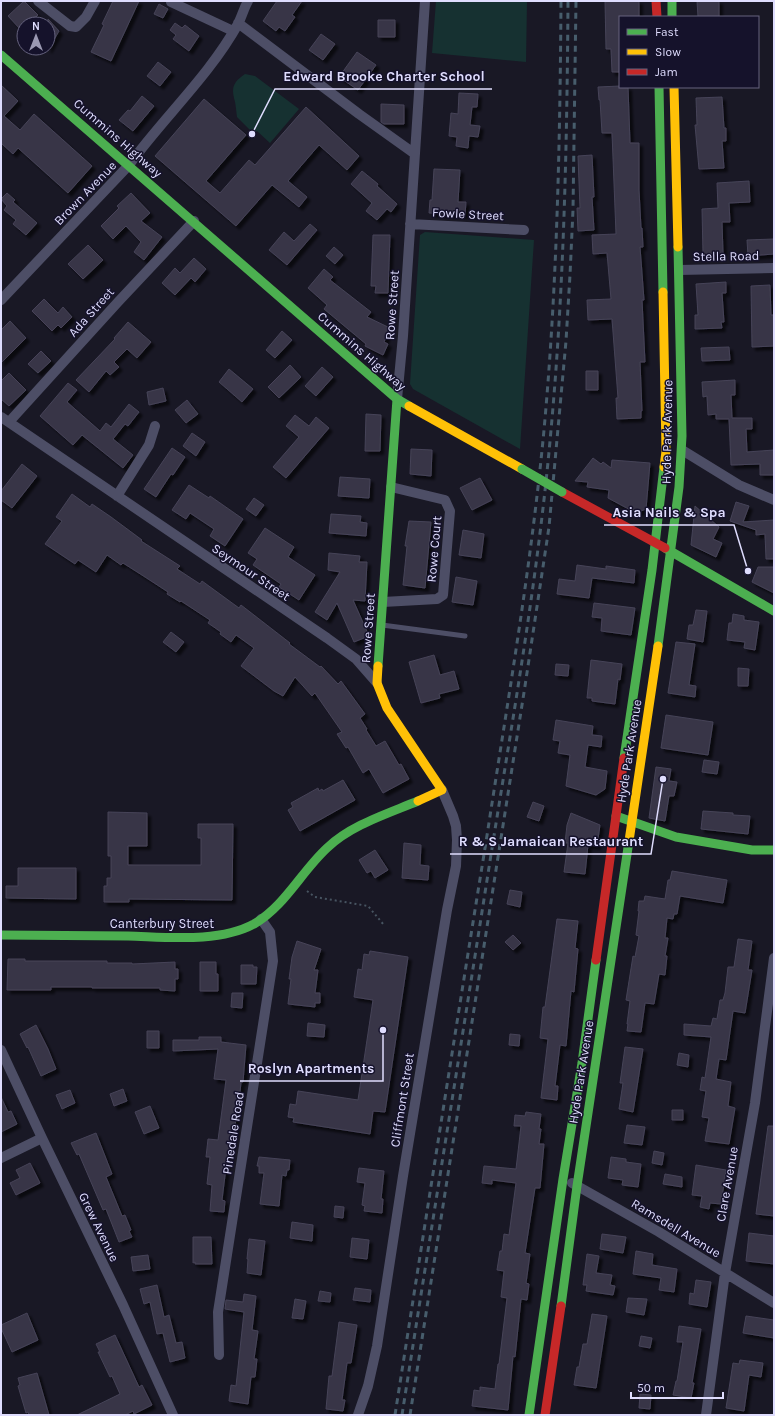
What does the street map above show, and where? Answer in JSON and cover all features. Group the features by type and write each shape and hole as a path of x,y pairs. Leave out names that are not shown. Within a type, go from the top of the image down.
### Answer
{"main road":[{"path":"656,1 657,16"},
{"path":"672,1 672,16"},
{"name":"Cummins Highway","path":"1,55 130,165 397,399 656,543 774,611"},
{"name":"Hyde Park Avenue","path":"529,1415 563,1179 582,1063 636,671 656,543 666,441 664,271 659,88"},
{"name":"Hyde Park Avenue","path":"545,1415 577,1186 671,552 679,487 682,450 674,88"},
{"path":"664,271 679,270"},
{"name":"Rowe Street","path":"377,682 397,399"},
{"name":"Seymour Street","path":"377,682 387,708 442,790"},
{"name":"Canterbury Street","path":"1,935 206,937 228,934 247,928 274,908 297,883 314,860 332,843 367,823 442,790"},
{"path":"616,816 684,838 752,850 774,850"}],"street":[{"path":"38,1 70,26 76,27 86,17 95,1"},
{"name":"Brown Avenue","path":"1,300 130,165 142,147 198,82 235,27 248,1"},
{"name":"Rowe Street","path":"397,399 425,1"},
{"path":"171,2 235,27 415,154"},
{"name":"Ada Street","path":"5,419 194,221"},
{"name":"Fowle Street","path":"410,224 524,230"},
{"name":"Stella Road","path":"679,270 774,268"},
{"name":"Seymour Street","path":"5,419 328,638 356,659 377,682"},
{"path":"117,496 149,445 155,426"},
{"path":"682,450 739,485 774,500"},
{"name":"Rowe Court","path":"383,602 437,599 443,595 450,511 445,500 391,487"},
{"name":"Cliffmont Street","path":"358,1415 368,1386 377,1346 403,1176 447,910 456,866 456,826 442,790"},
{"name":"Pinedale Road","path":"219,1355 218,1312 273,961 270,932 261,919"},
{"name":"Clare Avenue","path":"706,1415 725,1273 755,1103 774,958"},
{"name":"Grew Avenue","path":"1,1050 123,1305 173,1415"},
{"path":"1,1158 42,1138"},
{"name":"Ramsdell Avenue","path":"563,1179 659,1232 774,1303"}],"lane":[{"path":"381,625 465,636"}],"path":[{"path":"315,897 368,906 384,925"}],"green space":[{"path":"436,1 527,1 526,62 432,53"},
{"path":"245,74 255,76 299,109 270,143 257,131 254,134 237,117 233,90 236,82"},
{"path":"425,232 534,240 520,449 413,389 410,384 420,235"}],"building":[{"path":"24,1 38,15 16,16 16,25 8,16"},
{"path":"113,1 139,1 111,61 91,52 104,25 102,24"},
{"path":"277,1 302,1 292,15 295,17 285,31 279,27 276,31 263,21"},
{"path":"605,1 639,1 639,16 619,16 619,72 612,72 611,49 606,49"},
{"path":"697,1 719,1 719,16 698,16"},
{"path":"159,4 168,9 163,18 154,14"},
{"path":"378,20 395,20 395,37 378,37"},
{"path":"175,23 182,28 185,25 199,36 189,51 173,39 176,35 170,30"},
{"path":"56,28 59,31 56,36"},
{"path":"321,34 335,44 323,60 309,50"},
{"path":"357,52 376,65 358,90 339,77"},
{"path":"158,62 171,72 160,86 147,76"},
{"path":"1,85 18,101 4,116 20,130 34,114 92,166 68,193 18,148 13,154 1,143"},
{"path":"619,86 619,88 628,88 630,143 639,143 639,190 643,247 640,247 644,300 642,300 645,362 640,362 641,418 617,419 616,398 618,398 612,319 588,320 587,300 611,299 607,253 593,254 592,235 616,234 612,133 602,133 598,87"},
{"path":"459,93 478,94 477,107 472,107 470,125 480,126 478,137 469,136 468,148 456,146 457,137 449,136 451,113 458,114"},
{"path":"142,96 154,106 133,131 119,120 128,110 130,111"},
{"path":"722,97 724,128 726,128 726,141 722,141 724,168 699,169 695,125 697,125 696,98"},
{"path":"204,99 246,135 206,181 220,193 249,160 255,165 306,107 359,156 347,170 319,145 288,181 307,197 299,207 272,185 236,226 155,156"},
{"path":"381,104 404,105 404,124 384,124 381,122"},
{"path":"592,155 594,230 578,231 577,208 580,208 578,156"},
{"path":"434,169 460,170 458,202 466,202 465,215 429,213 430,200 432,200"},
{"path":"362,171 378,184 377,186 397,204 391,212 387,209 377,220 366,211 372,203 351,184"},
{"path":"749,181 750,202 729,203 730,222 722,222 723,253 703,254 702,209 718,208 717,183"},
{"path":"7,193 15,200 13,202 37,223 26,235 13,224 16,220 4,210 7,206 1,199"},
{"path":"131,193 150,213 141,221 162,237 144,260 134,252 141,242 126,226 113,239 101,226 119,208 117,206"},
{"path":"310,224 317,230 287,265 269,250 284,232 294,241"},
{"path":"373,235 390,235 388,293 375,293 376,286 371,286"},
{"path":"774,239 774,254 748,256 747,240"},
{"path":"88,245 103,260 83,279 68,264"},
{"path":"334,247 343,255 335,264 326,256"},
{"path":"194,258 206,269 195,282 191,278 175,295 162,283 175,268 180,273"},
{"path":"324,269 333,277 330,280 371,312 367,317 390,328 384,342 388,344 383,355 365,346 366,344 324,309 327,305 308,288"},
{"path":"726,282 726,293 722,293 724,322 721,322 722,328 695,329 695,315 698,315 696,284"},
{"path":"770,285 771,315 774,315 774,346 752,347 751,286"},
{"path":"44,299 58,313 63,307 72,317 61,328 58,325 52,331 32,311"},
{"path":"10,321 26,338 1,363 1,330"},
{"path":"128,322 151,342 137,358 127,349 114,362 119,367 110,375 106,371 89,392 76,380 115,339 114,338"},
{"path":"282,331 292,340 275,358 266,350"},
{"path":"729,347 730,360 702,361 701,348"},
{"path":"41,351 51,361 38,373 28,364"},
{"path":"290,365 301,377 279,398 268,387"},
{"path":"322,367 333,377 316,396 305,386"},
{"path":"229,369 253,389 242,402 219,382"},
{"path":"586,371 598,371 598,390 586,390"},
{"path":"9,373 26,390 9,406 1,399 1,381"},
{"path":"735,380 735,395 731,395 732,418 752,418 752,429 746,429 747,452 774,450 774,475 760,475 760,464 731,465 729,419 716,419 716,414 708,415 707,396 703,397 702,382"},
{"path":"68,383 77,390 67,402 100,431 106,423 111,427 129,404 139,412 128,426 125,424 113,439 133,455 123,468 82,435 73,445 40,416"},
{"path":"163,388 166,401 149,405 147,392"},
{"path":"187,400 198,414 186,423 175,410"},
{"path":"366,414 381,415 380,451 365,451"},
{"path":"295,415 309,426 316,417 329,428 286,478 273,467 299,437 286,426"},
{"path":"192,433 205,442 196,456 183,446"},
{"path":"172,448 185,457 173,475 171,474 156,497 144,489"},
{"path":"411,449 432,450 431,476 410,474"},
{"path":"593,458 601,464 603,462 611,468 612,460 650,463 646,509 636,513 608,498 609,490 587,487 588,482 575,481"},
{"path":"22,464 37,476 12,508 1,500 1,491"},
{"path":"340,477 370,479 369,498 338,496"},
{"path":"480,478 492,500 472,510 460,488"},
{"path":"189,485 209,498 210,496 243,519 225,546 210,536 214,529 190,513 186,519 172,510"},
{"path":"72,494 90,507 92,504 142,540 141,541 180,566 177,569 200,584 202,581 239,608 241,605 290,643 289,644 320,667 321,666 338,684 341,681 365,714 360,718 376,746 385,741 399,765 401,764 409,779 383,793 369,769 363,773 348,747 346,748 337,734 342,732 315,693 312,696 295,677 283,696 274,691 241,666 254,648 236,635 231,642 220,634 221,632 208,623 210,620 181,601 180,602 167,594 168,592 123,563 121,565 107,555 96,572 78,560 75,564 45,544 62,521 56,517"},
{"path":"254,498 264,505 256,516 246,509"},
{"path":"736,502 749,506 743,522 774,520 774,559 766,559 765,534 756,535 756,530 730,521"},
{"path":"695,506 719,527 713,539 722,543 716,557 691,545"},
{"path":"331,514 361,516 360,522 367,523 366,536 329,533"},
{"path":"409,521 431,522 425,588 403,585 407,546 405,546"},
{"path":"265,528 294,547 288,557 315,575 299,600 279,587 281,584 253,565 257,559 248,553"},
{"path":"463,530 484,534 481,558 459,555"},
{"path":"329,553 360,556 359,562 367,562 365,601 353,600 369,636 354,642 337,603 327,620 315,612 340,572 328,570"},
{"path":"577,565 606,569 606,566 635,570 634,583 592,578 589,598 557,594 559,579 575,581"},
{"path":"758,567 774,567 774,593 752,582"},
{"path":"456,577 477,581 473,605 452,602"},
{"path":"594,603 635,608 631,635 601,631 602,618 592,617"},
{"path":"696,610 707,611 703,642 687,639 689,625 693,625"},
{"path":"733,614 744,616 744,620 759,622 755,650 744,648 745,642 727,640 729,623 732,623"},
{"path":"171,632 184,642 176,652 163,642"},
{"path":"676,642 695,644 689,685 696,686 695,697 668,693"},
{"path":"434,655 440,675 454,671 459,689 439,694 440,698 421,703 409,662"},
{"path":"591,660 622,664 620,680 618,679 615,704 592,701 592,698 587,698"},
{"path":"556,664 569,665 568,676 555,675"},
{"path":"738,668 749,669 748,686 738,686"},
{"path":"666,715 713,722 708,755 661,748"},
{"path":"556,720 593,726 592,735 602,736 601,747 588,745 585,767 607,771 605,789 596,795 566,786 570,755 558,753 560,741 553,740"},
{"path":"704,760 719,762 717,774 702,772"},
{"path":"656,767 671,769 669,781 677,782 674,796 669,796 665,821 649,818"},
{"path":"343,780 355,800 300,831 288,810 293,807 291,803 318,788 319,791 322,789 323,791"},
{"path":"533,802 544,806 539,821 527,817"},
{"path":"703,811 750,816 748,834 701,829"},
{"path":"108,812 147,813 147,846 128,846 128,865 201,865 201,838 198,838 198,824 233,824 232,900 129,899 129,902 104,902 104,886 107,886 107,878 111,878 111,856 108,856"},
{"path":"571,813 600,825 597,846 588,845 585,874 564,872 568,843 565,843 567,825"},
{"path":"404,843 421,845 420,865 429,866 428,880 402,878"},
{"path":"375,850 388,870 375,878 371,871 367,873 359,860"},
{"path":"18,868 76,868 76,899 6,898 6,886 18,886"},
{"path":"672,871 727,880 723,903 680,896 677,914 674,914 673,919 667,918 665,938 668,938 665,956 667,956 665,975 659,974 654,1004 645,1003 641,1032 627,1031 630,1001 626,1000 633,956 635,957 639,936 636,935 639,901 644,901 645,896 665,899 668,880 670,880"},
{"path":"510,890 522,892 520,907 507,904"},
{"path":"557,919 578,921 575,948 578,949 574,992 571,991 566,1046 560,1045 555,1086 558,1086 557,1100 541,1098 548,1039 540,1038 543,1007 545,1007"},
{"path":"513,935 521,943 513,950 505,942"},
{"path":"738,939 752,941 748,970 752,970 745,1013 733,1011 726,1060 719,1059 716,1079 731,1082 728,1106 735,1108 729,1144 705,1141 709,1118 702,1117 706,1091 700,1090 702,1077 705,1078 711,1037 684,1035 684,1024 711,1026 713,1018 717,1019 720,1000 723,1000 725,993 728,967 734,967"},
{"path":"297,941 321,949 314,970 318,970 315,993 320,993 320,1003 315,1003 315,1007 288,1004 292,957"},
{"path":"370,951 408,957 385,1112 373,1111 370,1134 293,1122 294,1118 288,1117 290,1104 296,1105 298,1091 358,1100 373,1000 354,997 358,969 362,970 364,954 369,955"},
{"path":"8,959 25,959 25,961 107,961 107,963 132,964 175,962 175,969 178,969 178,979 175,979 175,991 160,990 160,988 92,987 51,987 51,990 7,990"},
{"path":"200,962 216,962 218,991 200,991"},
{"path":"241,965 253,965 253,967 257,967 256,984 241,984"},
{"path":"232,993 243,993 242,1008 231,1007"},
{"path":"308,1023 325,1025 324,1037 307,1036"},
{"path":"36,1025 56,1069 41,1076 28,1047 27,1048 20,1034"},
{"path":"147,1031 159,1031 159,1048 147,1048"},
{"path":"510,1034 520,1035 519,1046 509,1045"},
{"path":"199,1037 221,1037 221,1042 246,1045 243,1082 241,1082 239,1103 238,1102 234,1134 232,1134 229,1159 227,1159 222,1200 225,1201 224,1212 210,1211 212,1185 207,1184 210,1157 206,1157 208,1139 218,1140 226,1080 214,1079 218,1049 173,1051 173,1040 199,1040"},
{"path":"625,1047 643,1049 633,1112 619,1109 623,1083 620,1083"},
{"path":"679,1053 689,1055 688,1067 677,1065"},
{"path":"123,1089 127,1101 114,1106 110,1094"},
{"path":"70,1090 75,1103 62,1109 56,1095"},
{"path":"1,1097 8,1112 11,1111 17,1124 1,1132"},
{"path":"150,1106 159,1128 144,1134 135,1112"},
{"path":"672,1110 683,1110 683,1120 672,1120"},
{"path":"526,1112 541,1114 539,1144 544,1144 540,1188 535,1188 525,1253 530,1254 526,1283 529,1284 527,1300 521,1299 515,1357 513,1356 508,1410 472,1406 474,1390 480,1391 480,1387 495,1389 507,1298 501,1297 504,1271 497,1270 500,1251 502,1251 504,1234 509,1235 516,1183 492,1180 492,1184 482,1183 484,1166 516,1169 521,1126 514,1126 515,1115 525,1116"},
{"path":"627,1125 645,1127 642,1145 624,1143"},
{"path":"768,1126 774,1126 774,1216 756,1214"},
{"path":"96,1133 112,1174 106,1177 122,1216 125,1215 131,1230 129,1231 132,1237 119,1242 106,1209 103,1210 79,1154 77,1155 71,1143"},
{"path":"654,1151 664,1153 662,1165 652,1163"},
{"path":"259,1157 290,1160 289,1170 287,1170 286,1176 282,1175 279,1206 260,1204 264,1173 259,1173 259,1166 257,1166"},
{"path":"611,1157 626,1159 626,1162 641,1164 638,1187 622,1185 623,1180 608,1178"},
{"path":"30,1163 40,1183 16,1195 10,1183 20,1178 16,1170"},
{"path":"696,1165 726,1170 721,1204 710,1203 709,1209 700,1207 702,1196 692,1195"},
{"path":"359,1168 384,1171 381,1199 383,1199 382,1213 364,1211 365,1206 362,1205 365,1183 357,1182"},
{"path":"665,1174 682,1177 682,1187 663,1184"},
{"path":"335,1206 344,1207 343,1218 334,1217"},
{"path":"292,1222 313,1225 312,1241 290,1238"},
{"path":"749,1233 774,1236 774,1264 746,1261"},
{"path":"602,1234 626,1237 623,1253 600,1249"},
{"path":"193,1237 211,1237 212,1264 193,1263"},
{"path":"352,1238 369,1240 367,1259 350,1257"},
{"path":"249,1239 265,1241 261,1275 247,1273"},
{"path":"636,1251 653,1254 652,1265 677,1269 674,1292 659,1290 661,1278 633,1274"},
{"path":"587,1254 599,1256 596,1273 612,1275 610,1285 615,1286 613,1295 586,1291 587,1285 583,1285"},
{"path":"148,1255 150,1269 133,1271 131,1257"},
{"path":"696,1280 711,1282 707,1307 689,1304 690,1293 694,1294"},
{"path":"157,1285 164,1317 169,1315 176,1343 182,1342 185,1358 170,1362 163,1333 157,1334 150,1302 144,1304 140,1289"},
{"path":"355,1288 371,1290 370,1302 353,1300"},
{"path":"320,1291 331,1293 330,1302 318,1301"},
{"path":"244,1294 256,1296 252,1330 258,1331 254,1359 257,1359 255,1377 251,1377 248,1404 229,1401 231,1385 236,1386 244,1312 225,1309 226,1300 243,1302"},
{"path":"628,1298 647,1299 644,1315 626,1312"},
{"path":"295,1299 306,1301 303,1319 292,1318"},
{"path":"27,1313 38,1340 12,1352 1,1325"},
{"path":"592,1314 607,1316 596,1388 574,1385 583,1344 587,1344"},
{"path":"746,1316 774,1320 774,1338 743,1333"},
{"path":"339,1322 357,1325 351,1363 347,1363 342,1400 345,1400 343,1411 326,1409 329,1376 332,1376"},
{"path":"679,1326 701,1329 691,1398 673,1395 677,1381 683,1342 677,1342"},
{"path":"115,1335 139,1387 142,1385 152,1405 134,1414 133,1411 125,1415 77,1415 120,1394 112,1376 110,1377 98,1352 100,1352 96,1344"},
{"path":"641,1336 652,1338 650,1348 639,1346"},
{"path":"740,1360 763,1363 761,1377 749,1375 744,1411 726,1408 733,1363 739,1364"},
{"path":"37,1373 49,1415 29,1415 28,1412 26,1413 18,1386 20,1385 18,1378"},
{"path":"640,1394 651,1395 650,1409 639,1408"}],"railway":[{"path":"395,1415 510,688 539,482 555,270 559,162 561,1"},
{"path":"402,1415 518,688 546,482 562,270 566,162 568,1"},
{"path":"410,1415 549,527 566,341 570,275 573,210 576,1"}],"traffic: fast":[{"path":"672,1 672,16"},
{"path":"1,55 397,399 409,406"},
{"path":"659,88 663,292"},
{"path":"658,646 679,487 682,436 678,247"},
{"path":"378,666 397,399"},
{"path":"624,758 652,570 664,467"},
{"path":"522,469 562,492"},
{"path":"665,548 774,611"},
{"path":"1,935 192,938 225,934 240,930 254,924 275,908 318,857 337,840 358,826 418,801"},
{"path":"616,816 676,837 752,850 774,850"},
{"path":"561,1306 577,1186 629,841"},
{"path":"529,1415 596,960"}],"traffic: slow":[{"path":"674,88 678,247"},
{"path":"663,292 666,451 664,467"},
{"path":"409,406 522,469"},
{"path":"629,841 658,646"},
{"path":"378,666 377,683 387,708 442,790 418,801"}],"traffic: jam":[{"path":"656,1 657,16"},
{"path":"562,492 665,548"},
{"path":"596,960 624,758"},
{"path":"545,1415 561,1306"}],"place":[{"name":"Edward Brooke Charter School","path":"252,134"},
{"name":"Asia Nails & Spa","path":"748,571"},
{"name":"R & S Jamaican Restaurant","path":"663,779"},
{"name":"Roslyn Apartments","path":"383,1030"}]}
